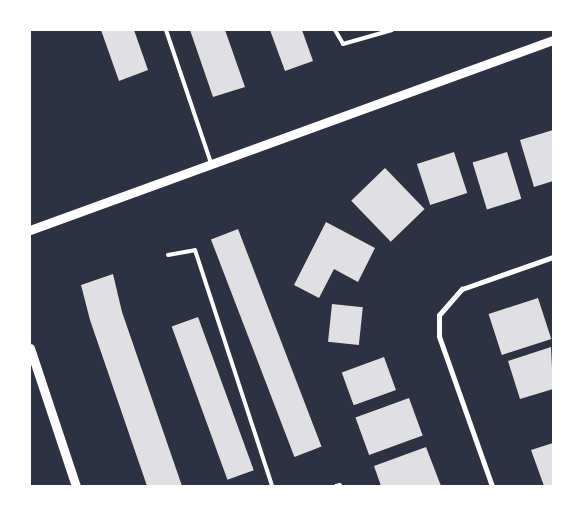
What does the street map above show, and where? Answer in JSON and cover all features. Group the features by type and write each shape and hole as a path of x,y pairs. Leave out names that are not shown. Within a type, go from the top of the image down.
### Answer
{"street":[{"path":"30,230 553,40"},
{"path":"492,486 439,336 438,316 462,289 553,257"},
{"path":"30,348 76,486"}],"lane":[{"path":"166,30 212,164"},
{"path":"335,30 343,44 392,30"},
{"path":"168,255 195,250 272,486"}],"building":[{"path":"101,30 134,30 148,70 119,81"},
{"path":"190,30 225,30 245,87 213,97"},
{"path":"270,30 302,30 313,61 285,71"},
{"path":"553,130 553,181 534,187 520,140"},
{"path":"454,152 467,193 430,205 417,164"},
{"path":"507,152 521,199 487,209 473,163"},
{"path":"385,168 425,209 391,242 351,201"},
{"path":"326,222 375,248 358,282 334,269 319,298 294,285"},
{"path":"238,229 321,447 294,457 211,239"},
{"path":"113,274 122,312 182,486 147,486 90,320 81,285"},
{"path":"538,298 551,339 502,355 489,314"},
{"path":"332,304 363,307 359,345 328,342"},
{"path":"198,317 254,470 227,480 172,327"},
{"path":"551,347 553,389 520,399 508,361"},
{"path":"384,357 396,390 354,405 342,372"},
{"path":"409,398 423,436 369,455 355,417"},
{"path":"553,443 553,486 544,486 531,450"},
{"path":"426,447 441,486 381,486 374,466"}]}
